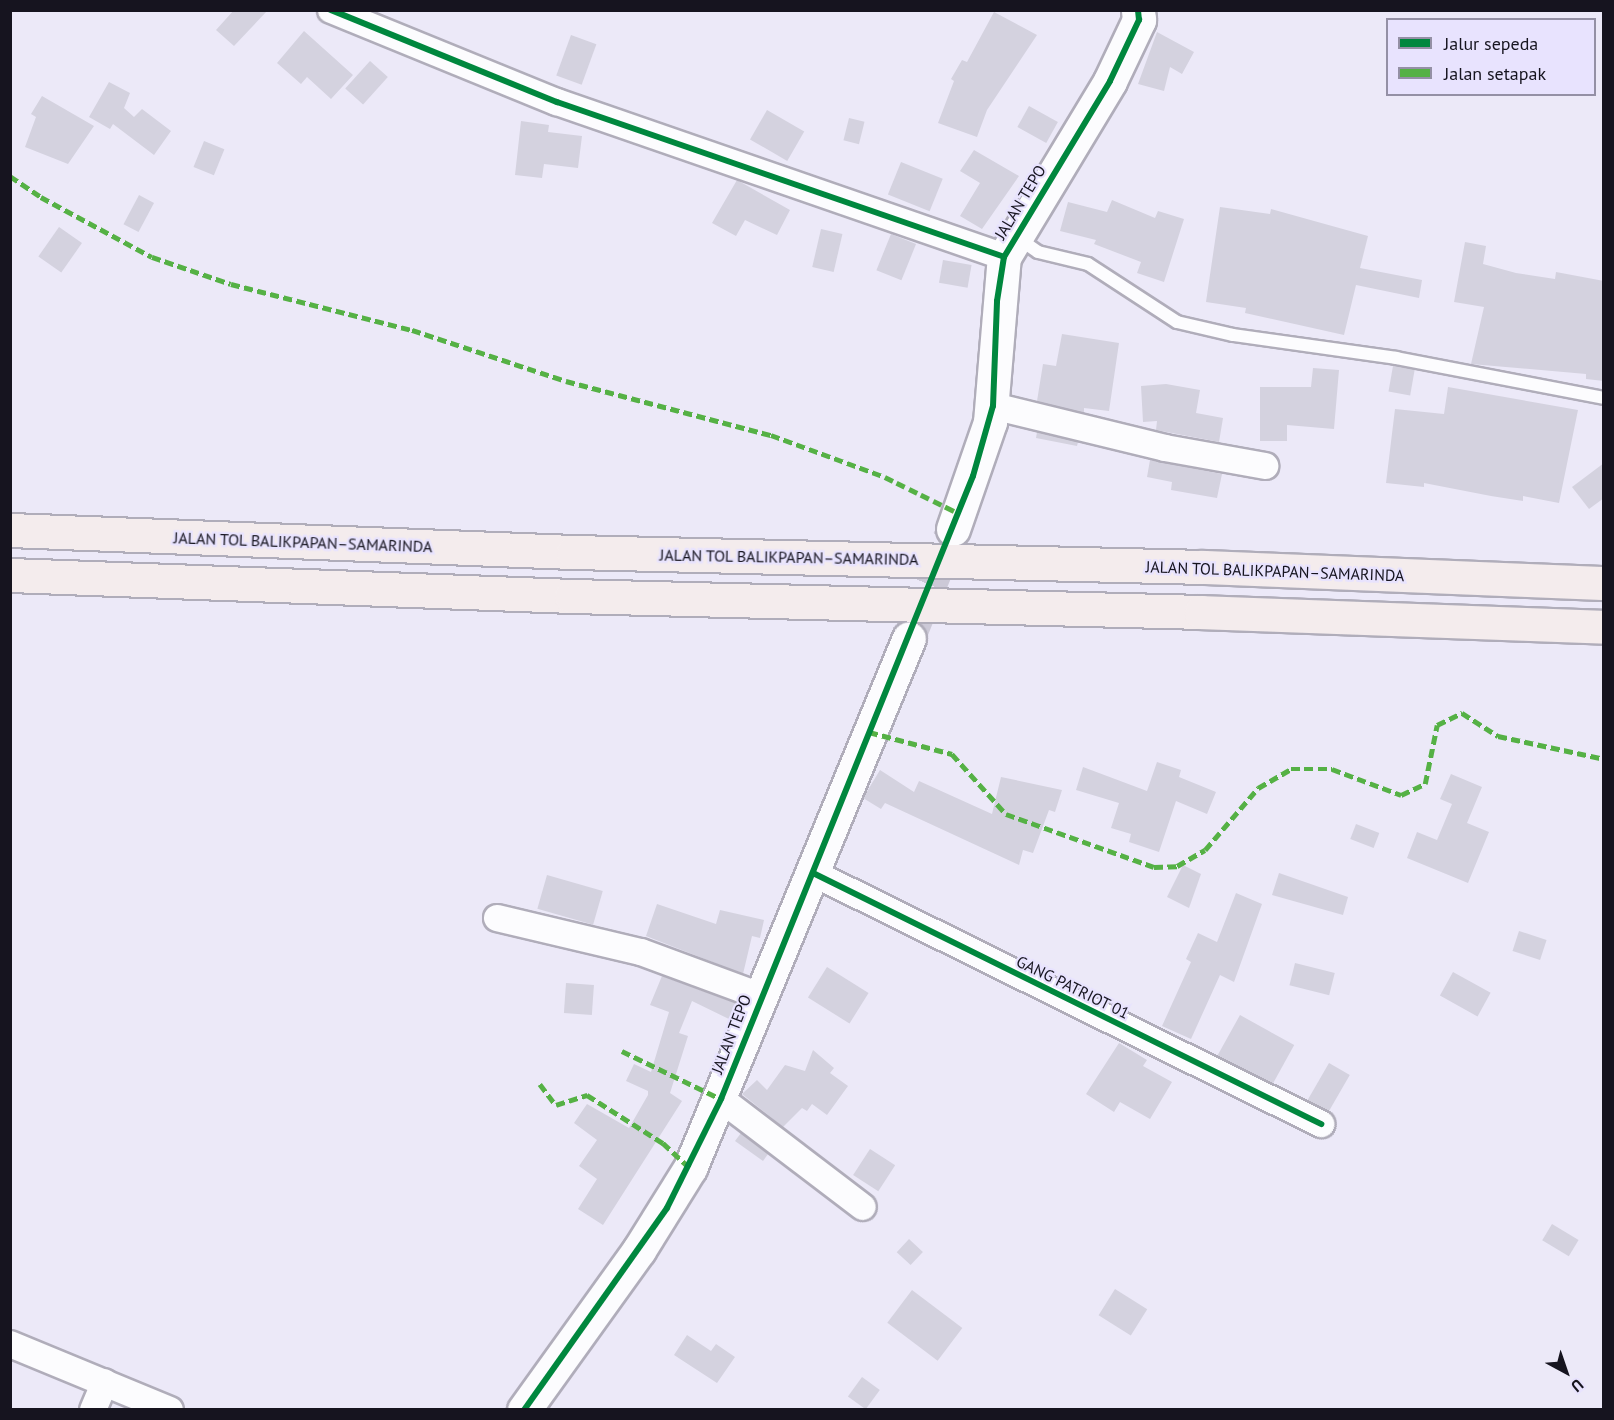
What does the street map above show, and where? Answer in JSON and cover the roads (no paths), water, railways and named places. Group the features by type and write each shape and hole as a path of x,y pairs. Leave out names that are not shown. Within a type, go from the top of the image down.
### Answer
{"highway":[{"name":"JALAN TOL BALIKPAPAN–SAMARINDA","path":"10,530 573,552 1203,567 1604,583"},
{"path":"10,575 571,596 1201,612 1604,627"}],"street":[{"path":"331,10 557,102 671,142 1009,246"},
{"name":"JALAN TEPO","path":"953,529 993,406 997,301 1009,246 1106,89 1139,20 1138,10"},
{"path":"993,406 1165,448 1265,466"},
{"name":"JALAN TEPO","path":"524,1410 667,1208 722,1099 760,996 909,638"},
{"name":"GANG PATRIOT 01","path":"813,873 1321,1124"},
{"path":"497,918 641,952 760,996"},
{"path":"722,1099 863,1207"},
{"path":"10,1344 171,1410"},
{"path":"93,1410 105,1382"}],"lane":[{"path":"1009,246 1088,264 1177,322 1233,335 1396,358 1604,398"}],"tunnel":[{"path":"912,630 950,536"}]}
